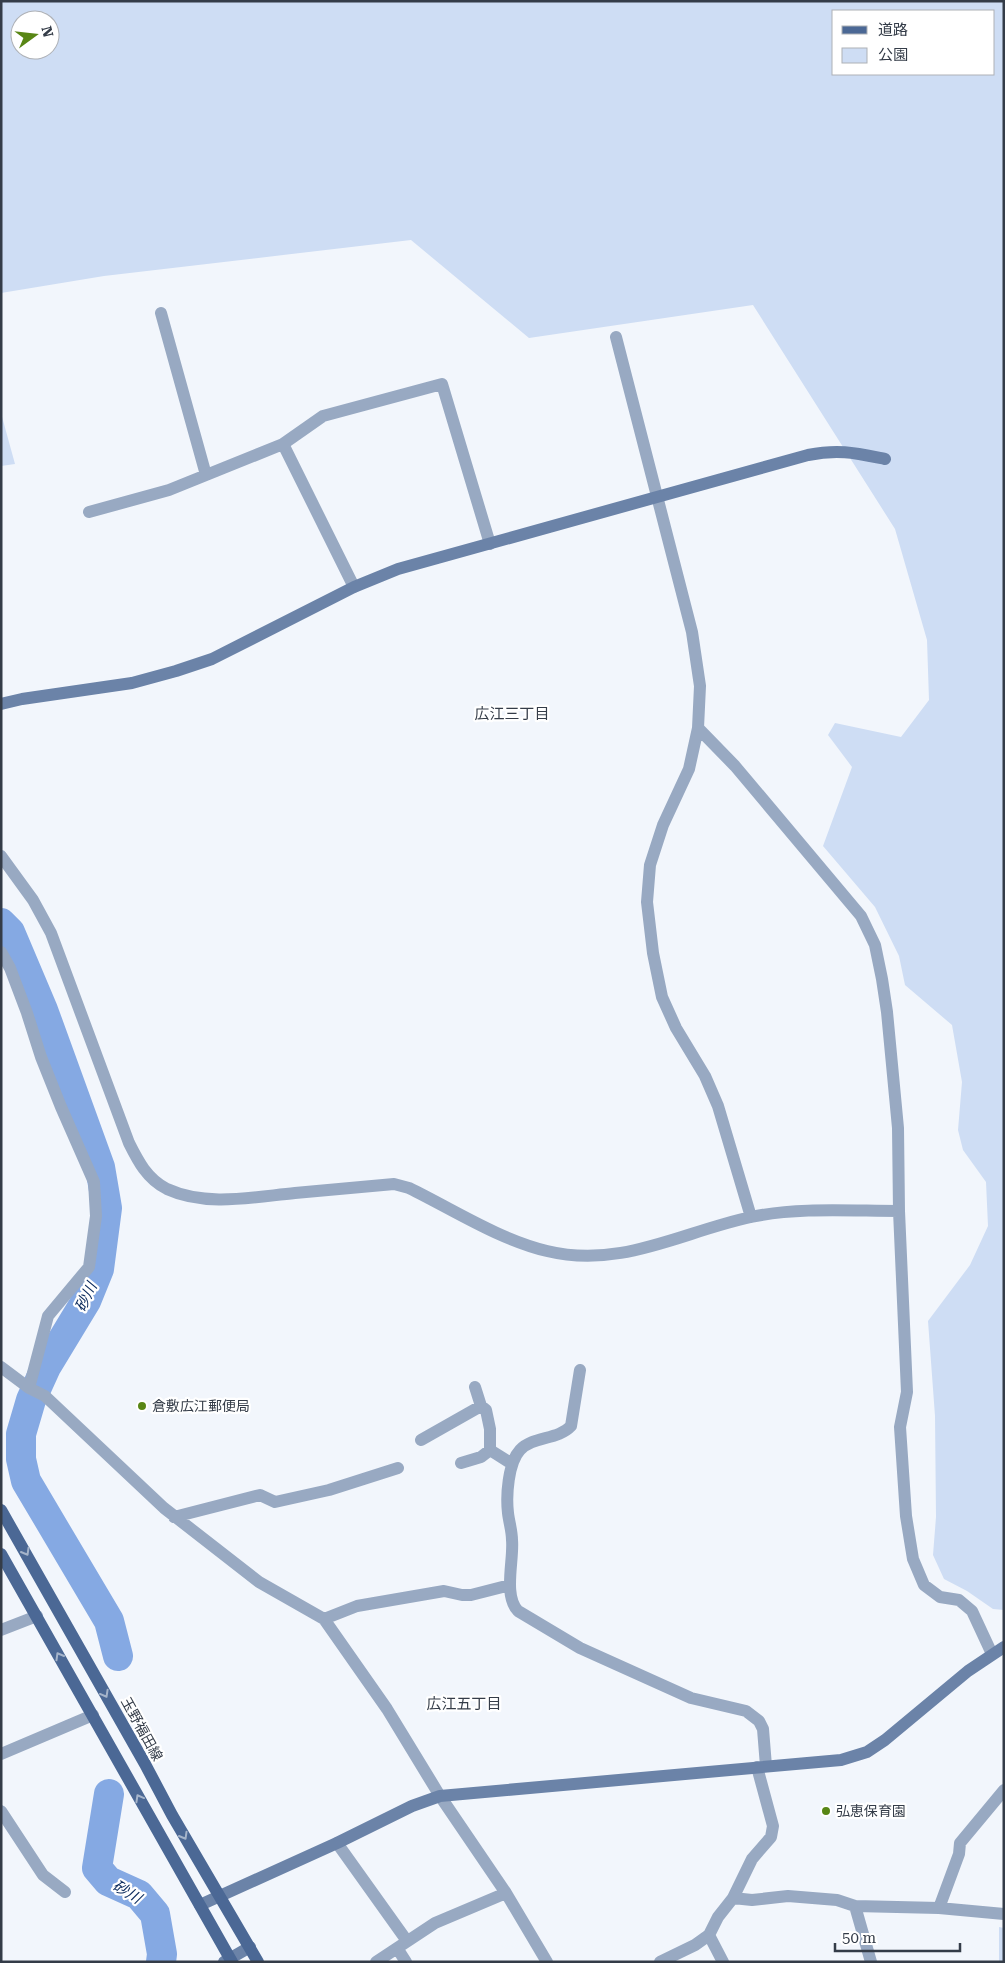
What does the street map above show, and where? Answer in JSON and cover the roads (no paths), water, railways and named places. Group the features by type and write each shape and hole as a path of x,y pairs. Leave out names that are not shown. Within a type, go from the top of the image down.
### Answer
{"main road":[{"name":"玉野福田線","path":"1,1510 141,1756 172,1815 258,1962"},
{"path":"1,1554 200,1905 229,1961"}],"street":[{"path":"161,313 206,475"},
{"path":"616,338 692,632 700,686 698,728 688,769 663,825 650,865 647,902 653,953 662,997 676,1028 705,1076 718,1106 751,1217"},
{"path":"89,512 169,490 283,444 323,416 442,384 490,544"},
{"path":"283,444 354,587"},
{"path":"1,704 132,683 212,659 354,587 398,570 658,497 829,451 850,452 885,459"},
{"path":"698,728 735,766 861,916 875,944 887,1012 898,1128 899,1211 907,1392 900,1426 906,1516 913,1559 924,1585 940,1598 959,1600 972,1611 992,1654"},
{"path":"1,856 33,900 51,933 129,1143 143,1170 165,1188 187,1197 222,1199 394,1184 409,1188 511,1240 548,1251 607,1256 644,1249 751,1217 792,1212 899,1211"},
{"path":"1,952 14,977 60,1107 94,1182 96,1216 89,1267 48,1316 29,1388"},
{"path":"1,1367 29,1388 45,1396 174,1517 259,1582 324,1619 387,1709 440,1796 506,1893 548,1962"},
{"path":"580,1370 571,1426 565,1432 527,1444 520,1450 512,1464 509,1481 508,1511 512,1540 510,1585 513,1605 518,1611 580,1648 691,1698 746,1711 759,1721 763,1729 762,1767 773,1826 770,1837 752,1859 733,1898 718,1917 709,1936 660,1962"},
{"path":"460,1463 482,1457 490,1450 490,1429 486,1410 481,1406 475,1388"},
{"path":"421,1440 481,1406"},
{"path":"490,1450 512,1464"},
{"path":"174,1517 260,1495 275,1502 329,1490 398,1468"},
{"path":"324,1619 357,1606 444,1591 471,1595 510,1585"},
{"path":"1,1630 37,1616"},
{"path":"200,1905 337,1843 412,1806 440,1796 841,1760 867,1752 885,1740 968,1671 1004,1647"},
{"path":"1,1754 93,1716"},
{"path":"939,1908 959,1854 960,1843 1004,1790"},
{"path":"1,1811 43,1875 65,1892"},
{"path":"337,1843 402,1944 406,1962"},
{"path":"376,1962 435,1923 506,1893"},
{"path":"733,1898 752,1900 788,1896 837,1900 855,1906 939,1908 1004,1914"},
{"path":"855,1906 871,1962"},
{"path":"709,1936 723,1962"},
{"path":"229,1961 250,1947"}],"waterway":[{"name":"砂川","path":"1,923 10,932 43,1010 100,1167 107,1208 99,1269 86,1301 46,1367 31,1400 21,1434 21,1459 26,1481 109,1621 118,1656"},
{"name":"砂川","path":"109,1794 97,1868 108,1881 139,1895 155,1914 162,1954 161,1962"}],"place":[{"name":"倉敷広江郵便局","path":"142,1406"},
{"name":"弘恵保育園","path":"826,1811"}],"district":[{"name":"広江三丁目","path":"512,714"},
{"name":"広江五丁目","path":"464,1704"}]}
